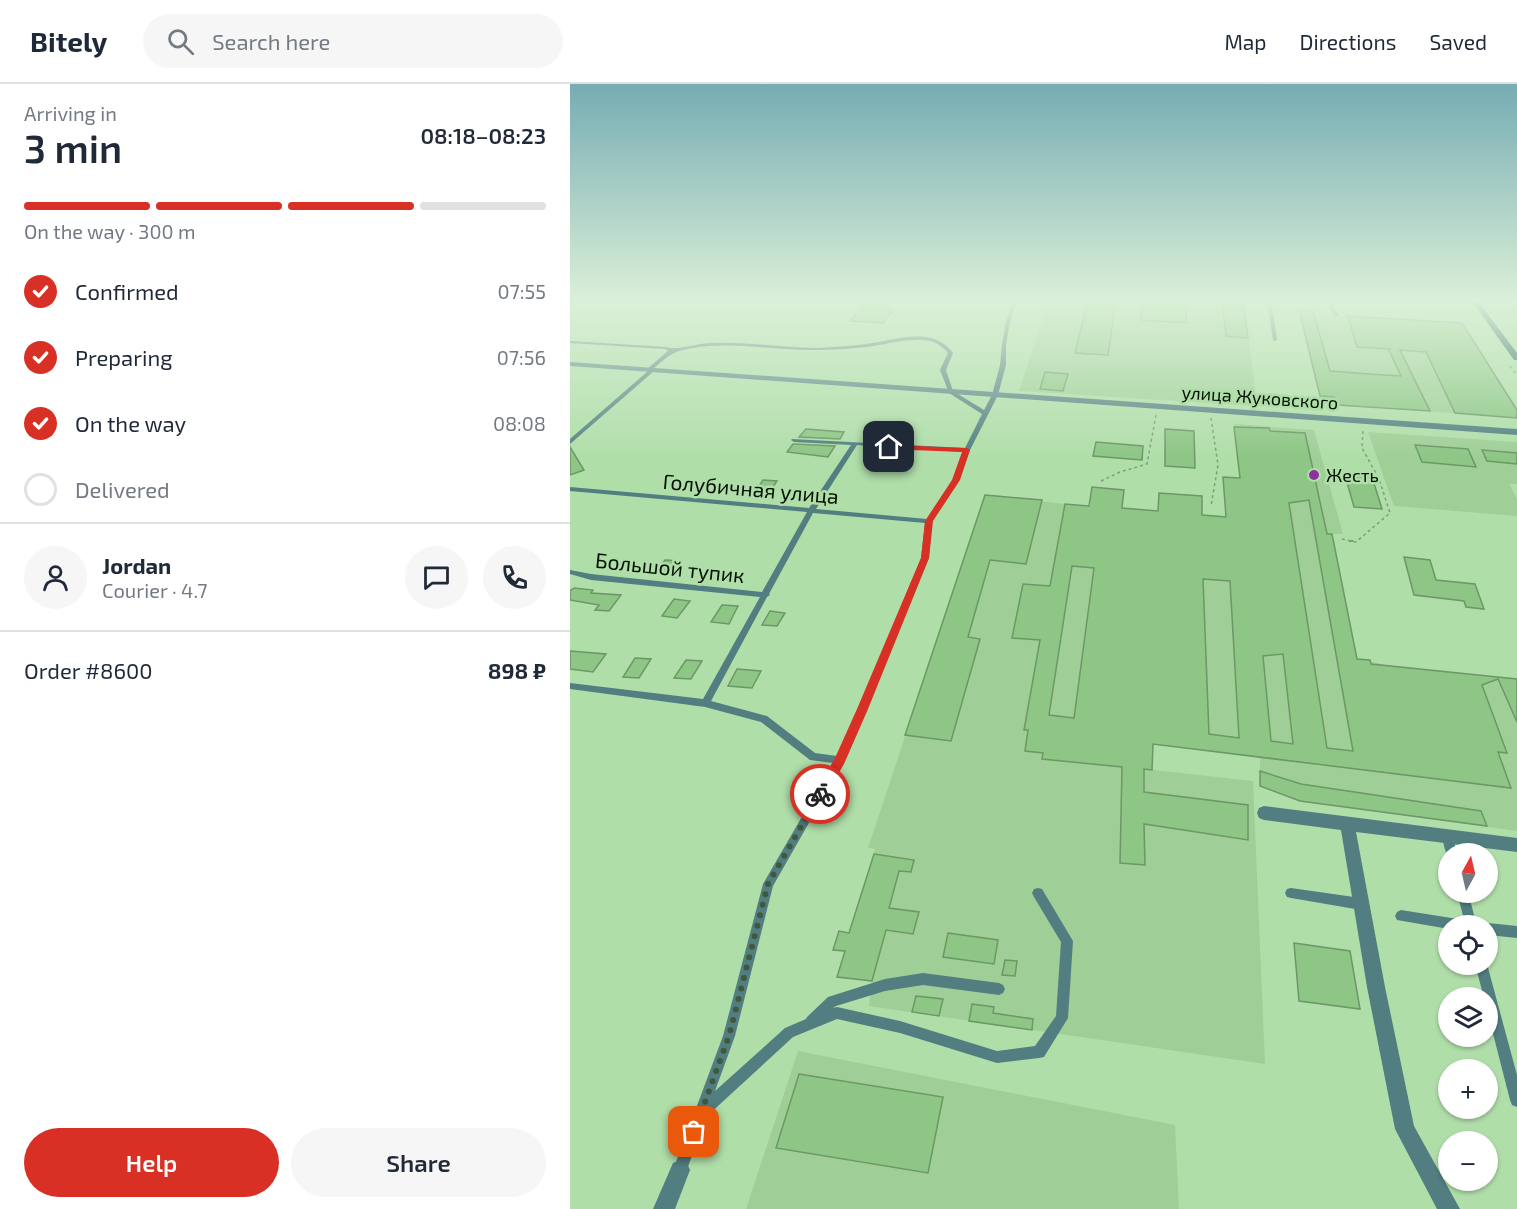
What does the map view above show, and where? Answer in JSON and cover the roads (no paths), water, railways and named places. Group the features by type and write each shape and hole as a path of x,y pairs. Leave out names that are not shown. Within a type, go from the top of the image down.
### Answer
{"street":[{"name":"улица Жуковского","path":"570,364 1517,432"},
{"path":"1264,813 1517,845"},
{"path":"1347,823 1405,1129 1449,1209"},
{"path":"664,1209 680,1170"}],"lane":[{"path":"570,442 669,352"},
{"path":"950,352 943,370 951,392 986,414"},
{"path":"680,1170 729,1036 768,884 840,760 925,558 929,521 956,480 967,450 995,395 1003,365 1004,352"},
{"path":"794,440 967,450"},
{"path":"705,703 811,511 854,445"},
{"name":"Голубичная улица","path":"570,489 929,521"},
{"name":"Большой тупик","path":"570,572 591,577 766,595"},
{"path":"570,686 705,703 764,719 813,757 840,760"},
{"path":"1448,836 1450,843"},
{"path":"701,1113 789,1032 837,1013 900,1027 997,1057 1039,1052 1062,1018 1067,941 1038,893"},
{"path":"1291,893 1361,904"},
{"path":"1401,916 1438,922"},
{"path":"1498,929 1517,932"},
{"path":"1484,975 1517,1100"},
{"path":"806,1025 832,1001 885,985 923,979 999,989"}],"place":[{"name":"Жесть","path":"1314,475"}]}
